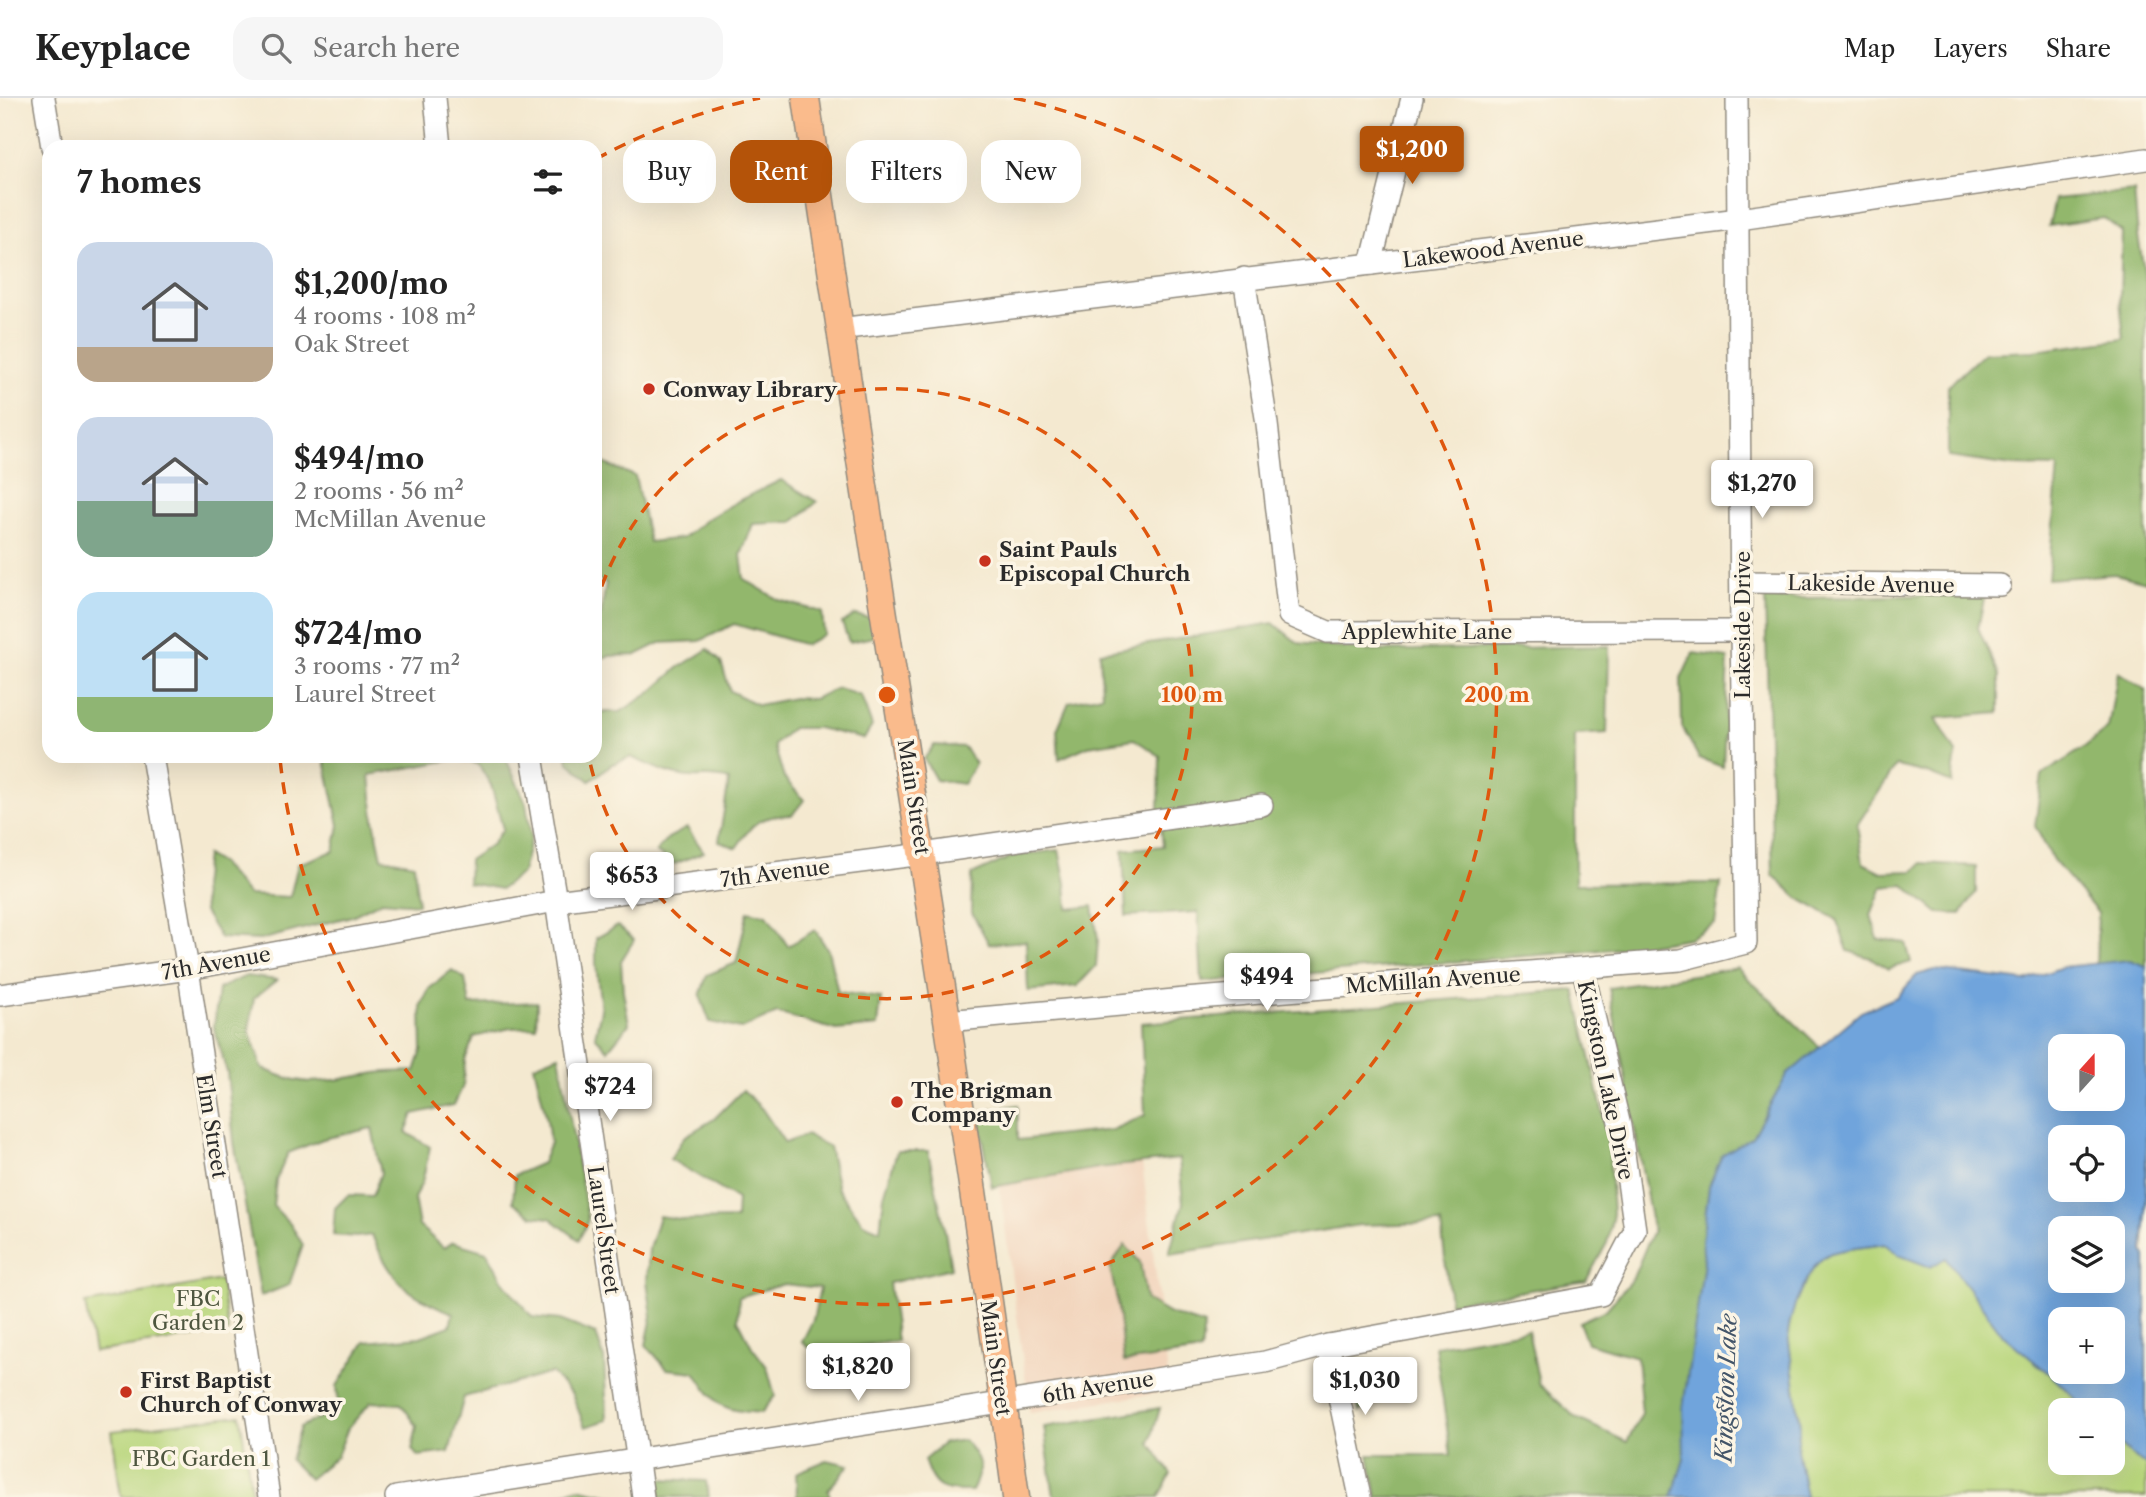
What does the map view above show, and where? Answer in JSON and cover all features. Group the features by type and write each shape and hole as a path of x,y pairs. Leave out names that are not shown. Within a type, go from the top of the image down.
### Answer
{"main road":[{"name":"Main Street","path":"806,98 839,329 923,854 1016,1497"}],"street":[{"path":"44,98 51,140"},
{"path":"435,98 439,140"},
{"path":"1371,264 1412,98"},
{"name":"Lakeside Drive","path":"1737,98 1746,943"},
{"name":"Lakewood Avenue","path":"839,329 1739,219 2146,159"},
{"name":"Applewhite Lane","path":"1244,278 1267,424 1289,615 1328,632 1741,631"},
{"name":"Lakeside Avenue","path":"1741,582 2000,585"},
{"name":"Elm Street","path":"153,763 188,969 269,1497"},
{"name":"Laurel Street","path":"533,763 556,901 642,1497"},
{"name":"7th Avenue","path":"0,995 188,969 556,901 923,854 1262,805"},
{"name":"Kingston Lake Drive","path":"1635,1230 1620,1126 1583,969 1680,960 1746,943"},
{"name":"McMillan Avenue","path":"947,1021 1185,999 1583,969"},
{"name":"6th Avenue","path":"396,1497 1265,1362 1328,1345 1601,1295 1635,1230"},
{"path":"1328,1345 1360,1497"}],"shaded area":[{"path":"1141,1154 1170,1391 1030,1413 998,1175"}],"green space":[{"path":"2134,191 2146,282 2146,582 2115,574 2048,579 2058,467 2013,466 1948,457 1948,386 1984,353 2034,351 2124,339 2120,300 2122,232 2104,218 2049,226 2055,199"},
{"path":"602,463 635,476 649,542 683,538 707,519 781,480 817,502 793,522 753,524 741,555 744,579 779,600 822,612 824,634 806,645 734,624 700,641 660,643 636,655 602,658 602,609 606,583 602,581"},
{"path":"1985,594 1978,628 1999,675 1999,713 1936,718 1956,753 1952,783 1927,773 1896,766 1857,825 1863,863 1881,872 1914,871 1922,863 1976,866 1976,892 1961,914 1938,913 1904,885 1882,887 1871,915 1878,939 1906,943 1911,962 1888,969 1871,958 1848,951 1836,919 1798,898 1773,875 1765,599"},
{"path":"855,615 871,618 874,637 849,642 842,623"},
{"path":"1273,623 1298,643 1368,651 1609,646 1607,733 1575,735 1575,884 1721,883 1715,924 1689,938 1625,948 1202,982 1198,912 1126,916 1123,850 1163,846 1159,809 1160,756 1134,739 1088,746 1059,759 1057,730 1069,702 1102,695 1100,652"},
{"path":"708,649 721,662 730,691 758,705 794,698 813,699 838,688 861,696 872,726 864,739 818,728 792,728 774,745 784,778 804,800 792,815 758,822 736,848 719,841 729,780 675,775 631,757 612,764 590,781 569,763 602,763 602,712 620,712 650,693 678,668"},
{"path":"1693,653 1728,658 1723,767 1699,758 1682,727 1681,679"},
{"path":"2118,672 2146,690 2146,996 2096,966 2098,913 2053,860 2035,826 2042,775 2108,728"},
{"path":"934,745 964,747 975,764 963,784 936,780 924,759"},
{"path":"326,763 434,763 370,775 374,820 382,858 414,864 418,904 382,901 352,916 260,940 220,938 204,912 202,887 206,855 221,864 248,895 290,897 298,864 334,851 339,825"},
{"path":"474,763 508,763 526,803 531,837 522,873 501,889 468,883 469,860 491,845 503,829 491,785 478,764"},
{"path":"687,828 704,852 675,864 656,852 668,838"},
{"path":"1059,850 1068,909 1093,906 1098,939 1096,966 1077,986 1028,991 1026,941 989,944 971,911 972,875 1013,856"},
{"path":"748,911 767,915 788,946 815,930 828,950 838,992 881,998 878,1026 836,1030 777,1013 741,1029 710,1022 700,996 707,975 736,963"},
{"path":"618,926 634,940 621,961 629,1024 608,1050 595,1036 601,1010 596,938"},
{"path":"1737,968 1827,1054 1700,1497 1377,1497 1369,1455 1451,1455 1435,1346 1528,1330 1539,1384 1576,1418 1627,1442 1642,1414 1637,1357 1587,1343 1579,1322 1606,1310 1633,1278 1653,1230 1609,988"},
{"path":"452,970 465,979 470,1005 537,1002 536,1027 510,1028 474,1037 465,1060 463,1086 454,1105 413,1114 406,1132 430,1147 422,1183 414,1198 419,1226 444,1248 453,1242 487,1252 504,1283 532,1317 560,1320 596,1334 604,1358 607,1420 585,1427 572,1394 551,1373 464,1397 449,1452 418,1456 412,1450 417,1426 401,1404 371,1402 348,1428 337,1456 309,1479 290,1460 300,1427 339,1409 337,1386 365,1342 420,1337 450,1326 453,1313 423,1300 402,1285 386,1264 372,1235 333,1235 335,1208 348,1195 372,1196 381,1173 372,1128 323,1139 288,1153 276,1180 273,1206 291,1225 303,1245 289,1285 261,1296 234,1142 227,1072 214,1029 218,989 246,976 277,980 254,998 249,1031 262,1068 291,1079 316,1082 382,1072 415,1071 422,1050 421,1005 429,989"},
{"path":"1575,990 1608,1136 1613,1214 1607,1243 1586,1281 1450,1303 1441,1223 1360,1225 1169,1254 1183,1203 1179,1159 1098,1168 992,1187 978,1112 1018,1105 1018,1140 1112,1130 1145,1115 1141,1023"},
{"path":"559,1055 588,1220 579,1240 550,1218 533,1216 513,1202 515,1175 542,1163 550,1143 534,1065"},
{"path":"743,1090 762,1109 785,1143 806,1135 829,1147 838,1189 863,1223 880,1230 884,1196 897,1151 928,1151 951,1268 889,1283 897,1341 849,1347 823,1361 802,1342 813,1320 820,1288 784,1284 739,1297 738,1320 752,1347 767,1367 775,1396 761,1413 736,1410 721,1404 709,1393 695,1372 667,1369 646,1345 652,1316 647,1281 649,1249 659,1216 687,1220 736,1219 737,1199 670,1159 684,1137 714,1119"},
{"path":"1885,1244 1899,1255 1946,1257 2004,1336 2048,1373 2048,1384 2060,1384 2075,1398 2048,1398 2048,1475 2125,1475 2125,1450 2146,1465 2146,1497 1806,1497 1797,1449 1800,1426 1788,1334 1792,1314 1808,1277 1823,1258 1837,1251"},
{"path":"1125,1245 1140,1262 1146,1300 1170,1314 1204,1325 1201,1351 1124,1362 1117,1300 1110,1267"},
{"name":"FBC Garden 2","path":"221,1280 228,1332 94,1352 85,1304"},
{"path":"1350,1357 1397,1364 1376,1399 1359,1412"},
{"path":"1160,1408 1150,1443 1171,1474 1159,1497 1054,1497 1044,1427"},
{"name":"FBC Garden 1","path":"240,1415 252,1496 121,1497 112,1431"},
{"path":"964,1440 975,1453 979,1464 972,1491 940,1487 931,1478 924,1460 944,1443"},
{"path":"827,1460 849,1465 828,1490 830,1497 797,1497 796,1473"},
{"path":"659,1479 706,1481 709,1497 660,1497"},
{"path":"578,1488 617,1497 553,1497"}],"water":[{"name":"Kingston Lake","path":"2130,960 2146,966 2146,1211 2143,1251 2146,1257 2146,1465 2125,1450 2125,1398 2075,1398 2060,1384 2125,1384 2125,1307 2048,1307 2048,1373 2004,1336 1946,1258 1930,1267 1899,1255 1885,1244 1837,1251 1823,1258 1808,1277 1792,1314 1788,1334 1800,1426 1797,1449 1806,1497 1672,1497 1684,1459 1683,1407 1704,1262 1702,1241 1709,1186 1722,1155 1752,1137 1787,1075 1861,1012 1897,997 1917,975 1935,970 2025,981 2062,967"}],"place":[{"name":"Conway Library","path":"649,389"},
{"name":"Saint Pauls Episcopal Church","path":"985,561"},
{"name":"The Brigman Company","path":"897,1102"},
{"name":"First Baptist Church of Conway","path":"126,1392"}]}
